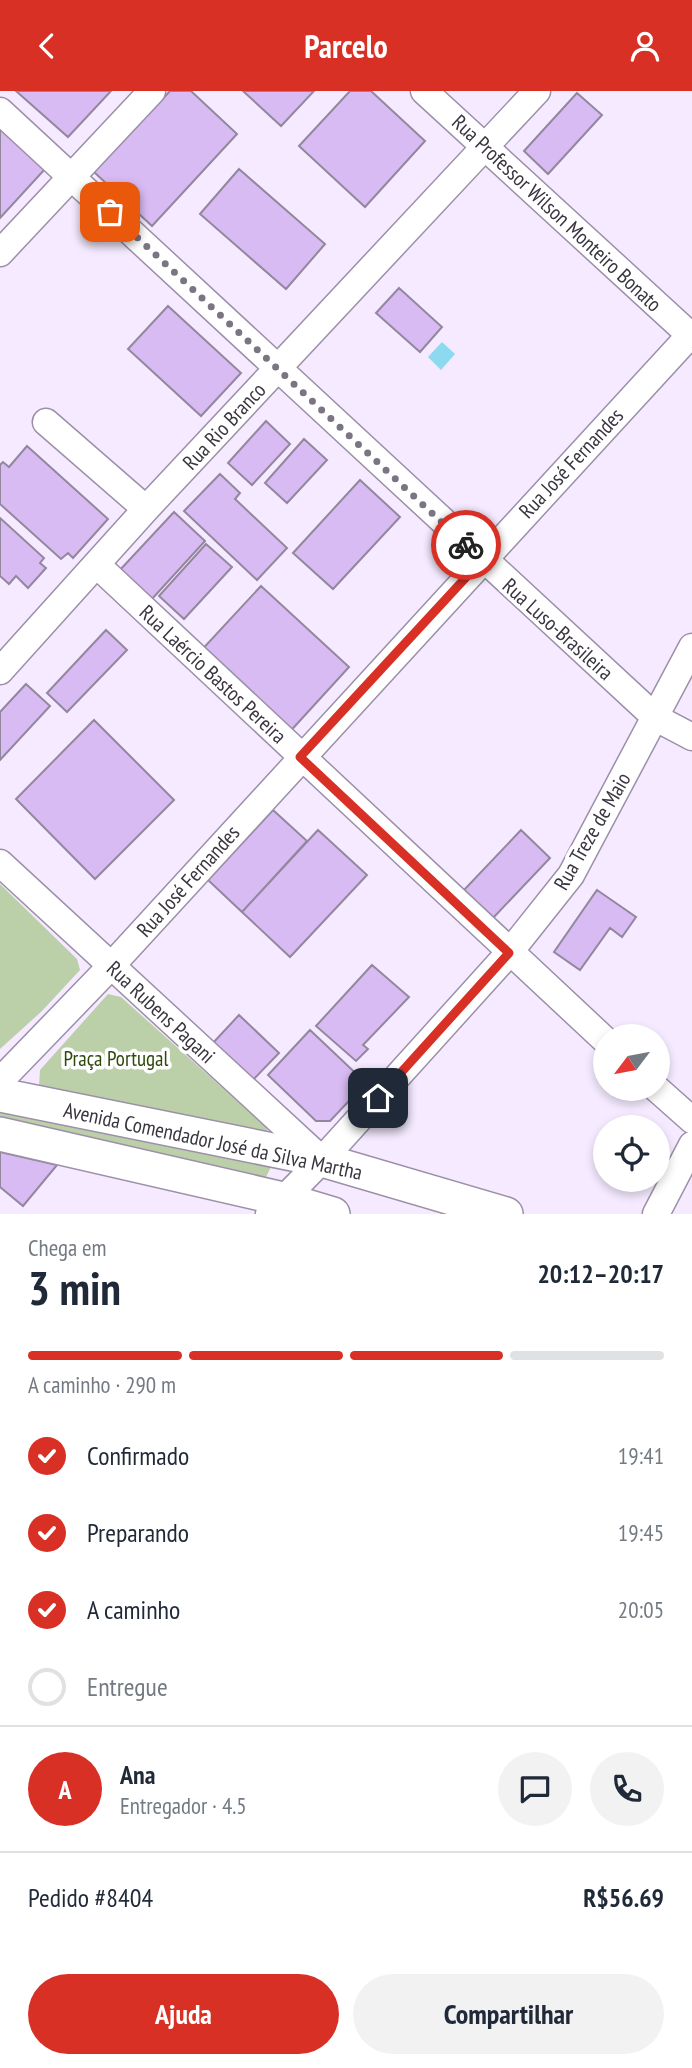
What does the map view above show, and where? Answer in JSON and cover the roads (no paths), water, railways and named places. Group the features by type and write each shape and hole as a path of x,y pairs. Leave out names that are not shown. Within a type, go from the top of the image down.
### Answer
{"main road":[{"name":"Avenida Comendador José da Silva Martha","path":"0,1095 322,1160 506,1214"},
{"name":"Avenida Comendador José da Silva Martha","path":"0,1134 276,1206 333,1214"}],"street":[{"path":"0,253 152,91"},
{"name":"Rua Professor Wilson Monteiro Bonato","path":"424,91 691,334"},
{"name":"Rua Rio Branco","path":"0,671 146,509 537,91"},
{"name":"Rua Luso-Brasileira","path":"0,111 279,368 482,560 656,718 692,737"},
{"name":"Rua José Fernandes","path":"111,966 691,334"},
{"path":"46,422 146,509"},
{"name":"Rua Laércio Bastos Pereira","path":"97,565 593,1029"},
{"name":"Rua Treze de Maio","path":"276,1206 322,1160 509,953 571,875 692,647"},
{"name":"Rua Rubens Pagani","path":"0,863 322,1160"},
{"path":"0,1081 111,966"},
{"path":"670,1101 692,1120"},
{"path":"656,1214 692,1145"}],"water":[{"path":"442,342 455,354 441,370 428,357"}],"park label":[{"name":"Praça Portugal","path":"116,1058"}]}
